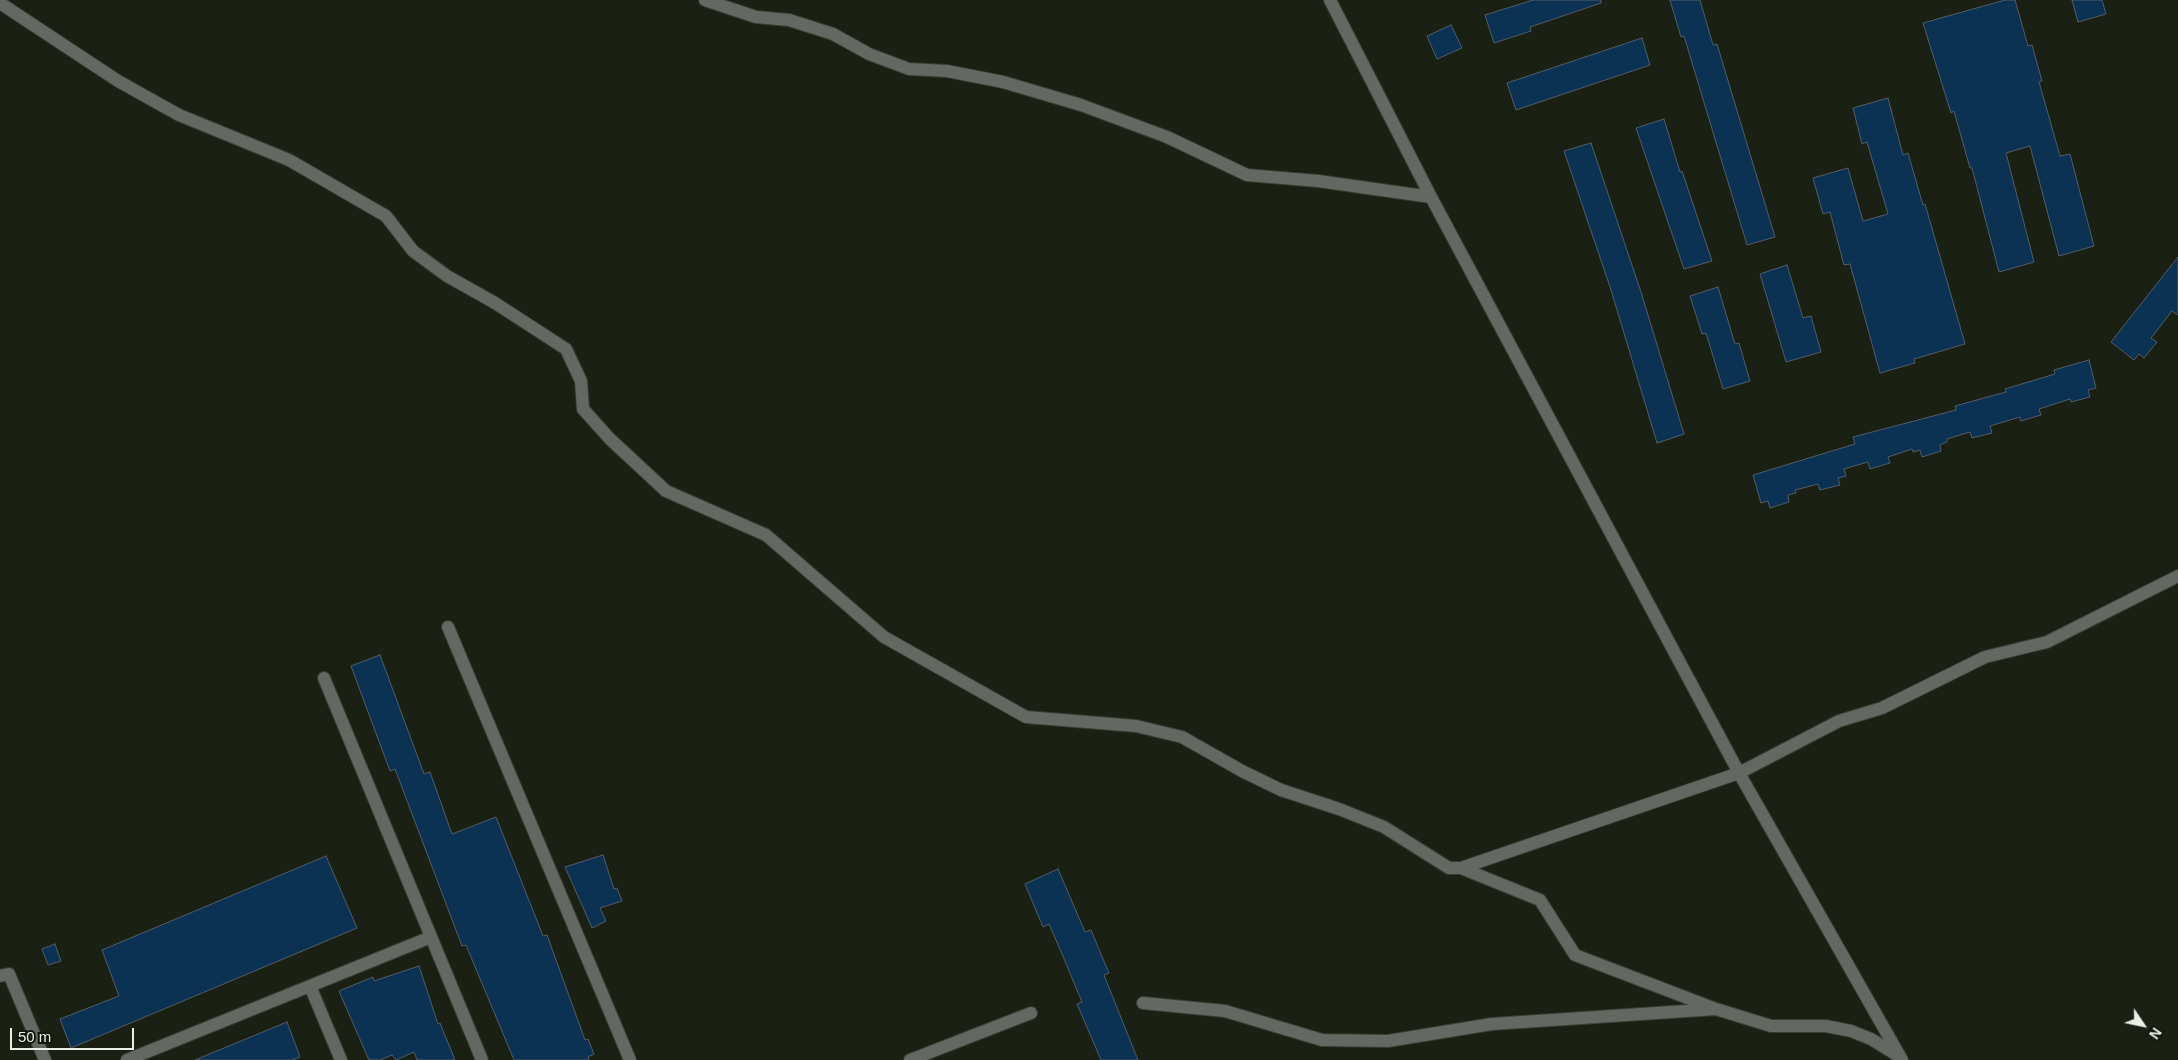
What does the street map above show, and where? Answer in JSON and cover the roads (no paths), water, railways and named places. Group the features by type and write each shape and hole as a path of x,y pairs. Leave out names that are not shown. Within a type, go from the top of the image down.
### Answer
{"street":[{"path":"705,0 756,17 789,20 833,34 869,54 909,69 947,71 1004,82 1081,105 1166,137 1246,175 1318,181 1431,197"},
{"path":"1330,0 1431,197 1739,773 1901,1058"},
{"path":"0,3 126,86 179,115 289,160 386,216 413,251 447,276 495,303 566,349 580,381 583,409 610,439 666,492 766,535 884,637 1026,717 1136,726 1182,737 1242,771 1281,790 1339,809 1384,828 1449,868 1461,868 1739,773 1839,721 1882,708 1985,657 2047,642 2178,576"},
{"path":"448,627 630,1060"},
{"path":"324,678 482,1060"},
{"path":"1461,868 1540,900 1575,956 1716,1009 1771,1026 1826,1026 1851,1031 1871,1039 1901,1058"},
{"path":"127,1060 431,937"},
{"path":"0,976 9,974 45,1060"},
{"path":"310,986 341,1060"},
{"path":"1142,1003 1225,1011 1322,1040 1388,1041 1492,1024 1716,1009"},
{"path":"910,1060 1031,1013"}]}
